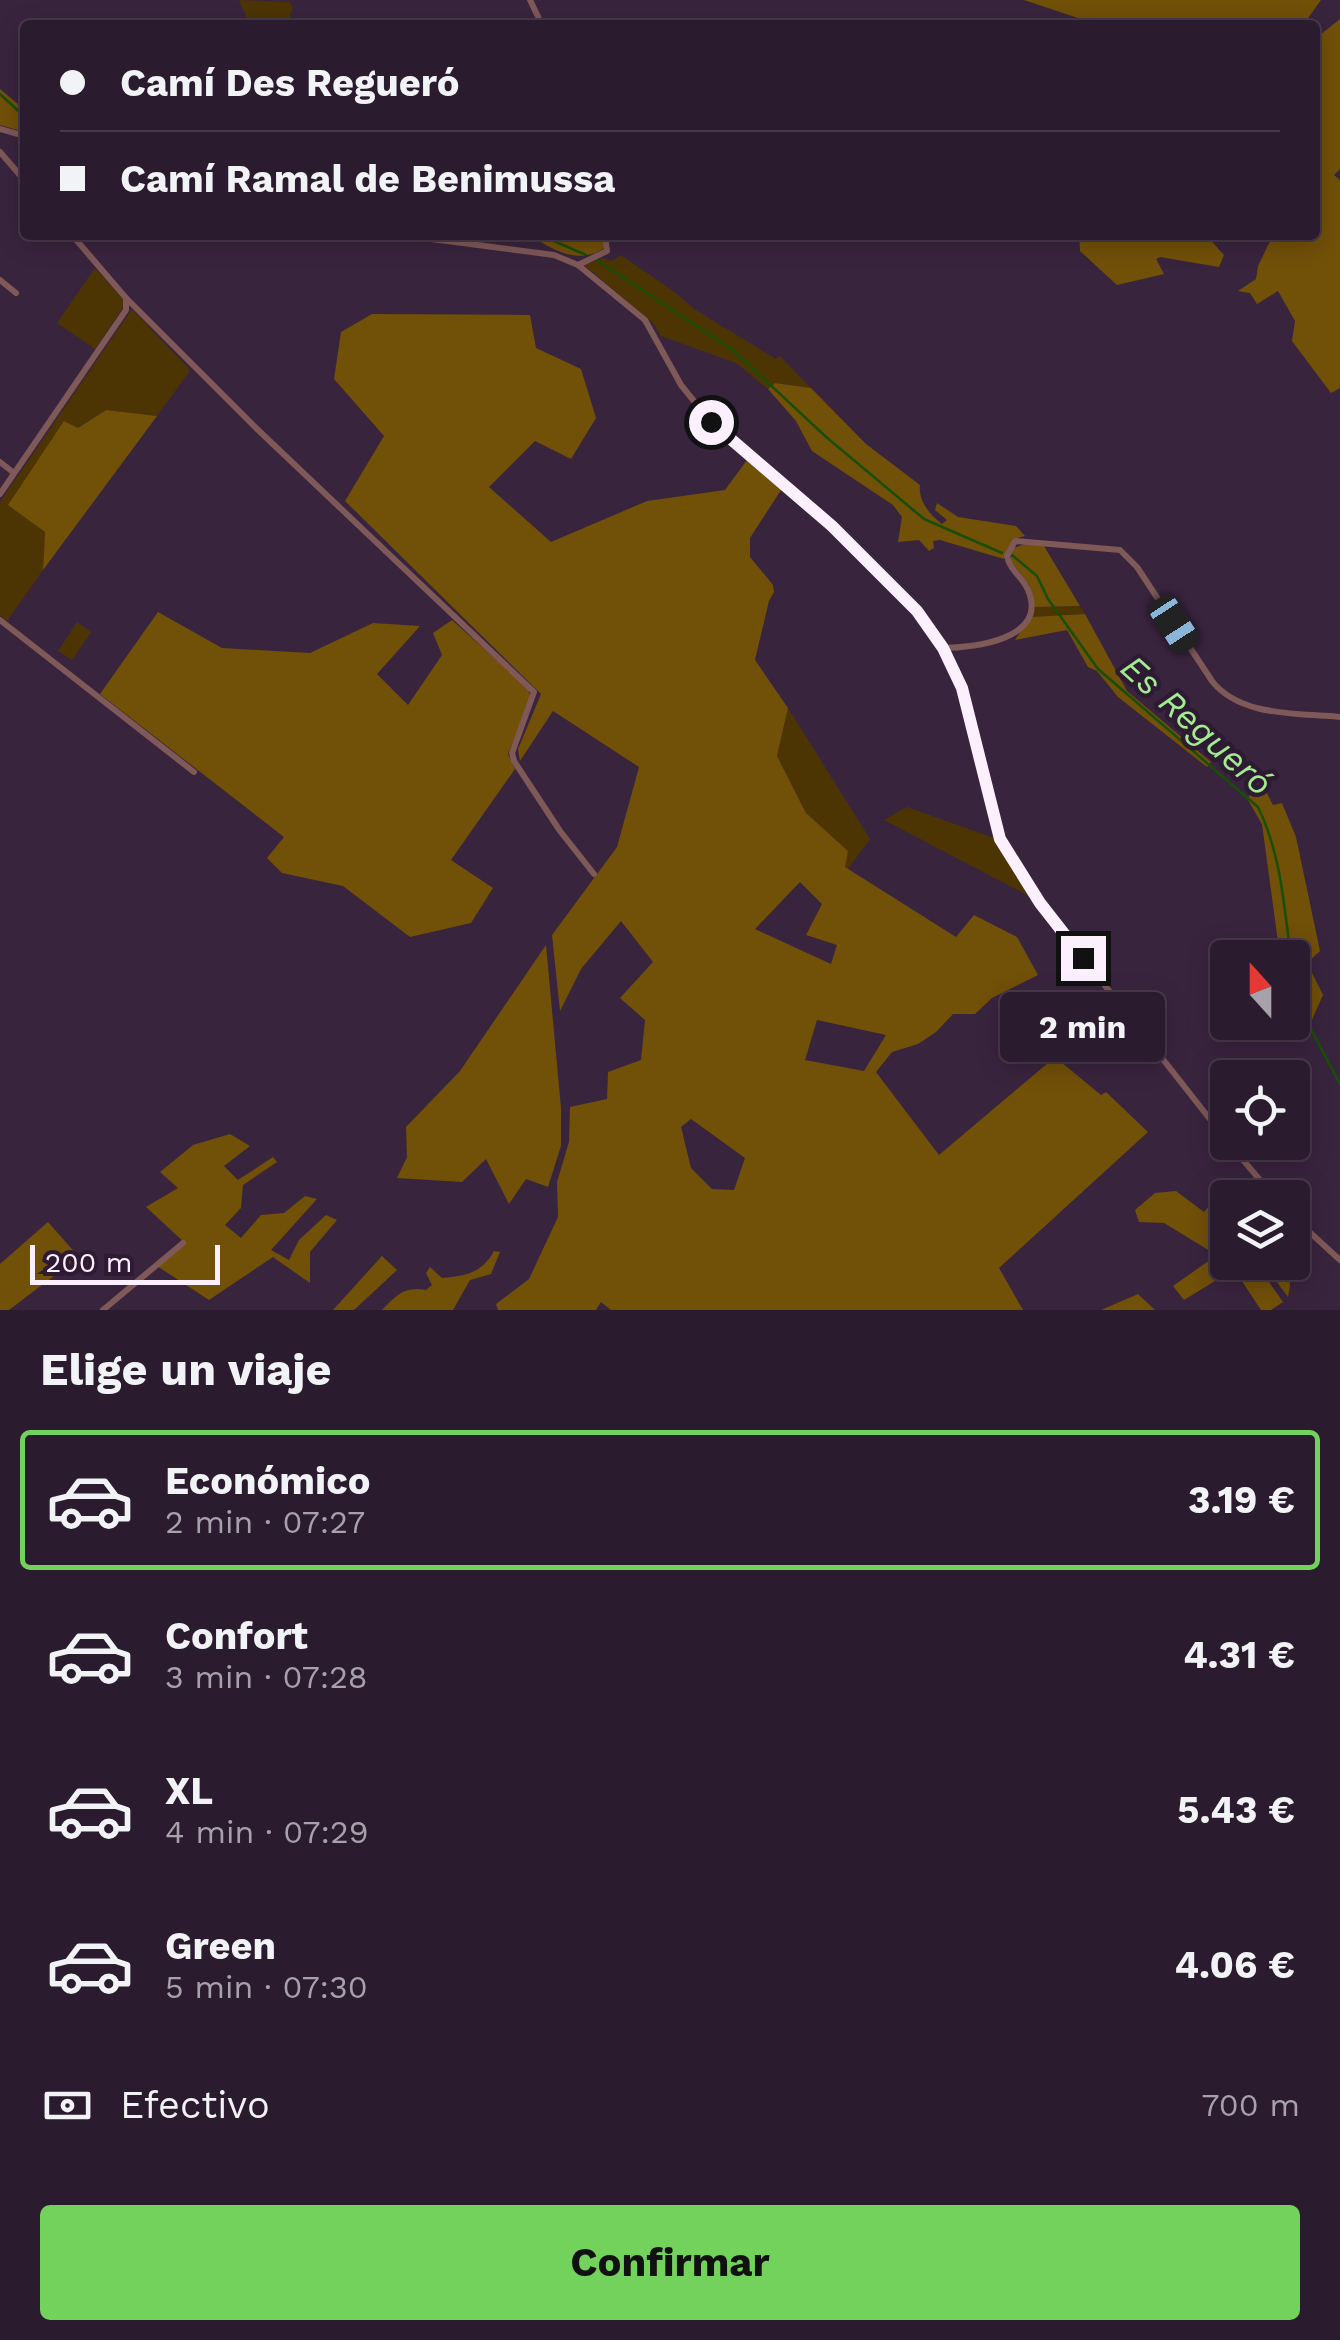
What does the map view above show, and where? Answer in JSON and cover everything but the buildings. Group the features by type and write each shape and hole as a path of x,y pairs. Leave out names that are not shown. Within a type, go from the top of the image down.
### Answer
{"street":[{"path":"0,152 20,175"},
{"path":"76,240 126,298 256,428 534,692 512,753 514,761 594,874"},
{"path":"439,240 554,255 578,265 645,320 681,385 711,422 832,526 917,611 943,648 962,688 1000,839 1040,903 1210,1119"},
{"path":"578,265 604,254 608,248 606,240"},
{"path":"0,280 16,292"},
{"path":"0,494 126,310 126,298"},
{"path":"0,462 14,472"},
{"path":"943,648 1007,638 1024,626 1030,598 1026,585 1007,561 1012,543 1120,550 1137,567 1222,692 1249,706 1340,717"},
{"path":"0,620 194,772"},
{"path":"1243,1160 1260,1180"},
{"path":"1310,1232 1340,1260"},
{"path":"103,1310 182,1243"}],"shaded area":[{"path":"239,0 290,2 293,9 293,20 248,20"},
{"path":"1024,0 1321,0 1307,20 1084,20"},
{"path":"1340,19 1340,169 1334,175 1340,180 1340,388 1331,393 1292,341 1295,321 1278,291 1257,304 1250,293 1238,291 1256,279 1271,240 1320,240 1320,35"},
{"path":"0,89 20,106 20,131 0,125"},
{"path":"538,240 603,240 604,248 585,256 556,250"},
{"path":"1079,240 1210,240 1224,255 1219,267 1160,257 1156,259 1164,274 1117,285 1080,251"},
{"path":"621,255 694,309 776,359 780,356 811,388 776,383 768,389 736,363 661,336 653,323 584,265 603,258 612,261"},
{"path":"95,268 126,303 95,349 57,323"},
{"path":"132,309 189,372 157,416 106,410 77,428 64,421 45,532 43,570 7,621 0,615 0,502"},
{"path":"372,314 530,315 536,348 581,369 596,418 571,459 535,441 489,487 551,542 647,501 725,490 747,460 783,487 750,538 750,557 773,585 774,592 755,660 788,708 777,756 806,813 848,851 845,867 956,937 974,915 1017,937 1038,975 992,998 975,1014 953,1014 918,1044 892,1052 876,1072 939,1155 1055,1057 1101,1095 1106,1092 1148,1132 999,1268 1023,1310 611,1310 601,1302 596,1310 498,1310 496,1304 529,1279 558,1217 557,1182 569,1142 570,1107 607,1099 608,1072 641,1060 645,1020 620,998 653,962 621,921 581,969 560,1011 552,935 617,847 639,767 553,711 520,761 518,749 541,694 345,501 384,436 334,379 341,332","holes":["800,882 822,904 806,935 837,945 831,964 755,929","817,1020 886,1035 864,1071 805,1060","691,1119 745,1158 734,1190 712,1189 691,1168 681,1127"]},
{"path":"775,383 811,388 866,444 920,485 926,507 942,524 947,520 935,510 937,503 958,517 1016,526 1025,536 1013,539 1004,559 940,540 933,541 934,548 929,551 919,540 898,542 902,517 893,505 812,451 796,421 768,389"},
{"path":"106,410 157,416 43,570 45,532 8,505 64,421 78,428"},
{"path":"1027,543 1044,546 1080,606 1033,607 1030,586 1011,561 1011,549"},
{"path":"1080,606 1085,614 1030,617 1033,607"},
{"path":"158,612 222,648 310,653 373,623 420,626 377,674 408,705 442,655 433,633 452,620 528,688 531,698 508,754 515,769 451,860 493,888 471,923 410,937 343,886 282,873 267,858 284,837 100,694"},
{"path":"1085,614 1127,691 1211,762 1207,767 1118,697 1097,671 1088,667 1067,630 1015,640 1030,617"},
{"path":"77,622 91,632 72,660 58,651"},
{"path":"788,708 870,839 848,869 844,867 848,851 806,813 777,756"},
{"path":"1262,784 1273,805 1282,803 1296,837 1320,951 1310,960 1310,940 1278,940 1262,824 1248,800 1251,790"},
{"path":"907,807 994,838 1031,897 884,820"},
{"path":"546,945 561,1108 561,1146 548,1187 526,1179 509,1204 486,1159 462,1182 397,1178 407,1157 406,1127 460,1071"},
{"path":"1310,969 1323,995 1310,1024"},
{"path":"230,1134 250,1146 224,1166 238,1180 273,1157 277,1162 243,1185 241,1208 225,1225 241,1238 261,1215 284,1213 305,1196 317,1199 271,1250 289,1260 299,1240 326,1215 337,1220 310,1252 310,1283 273,1257 209,1300 157,1266 185,1243 146,1207 178,1188 160,1172 193,1145"},
{"path":"1176,1191 1204,1212 1210,1205 1210,1251 1164,1223 1139,1222 1135,1210 1155,1193"},
{"path":"48,1222 79,1257 9,1310 0,1310 0,1264"},
{"path":"494,1251 500,1252 491,1274 470,1280 453,1310 382,1310 401,1293 426,1290 432,1285 426,1273 430,1267 442,1278 466,1274 479,1269"},
{"path":"382,1256 397,1270 354,1310 333,1310"},
{"path":"1210,1260 1210,1280 1217,1280 1184,1300 1173,1286"},
{"path":"1241,1280 1268,1280 1283,1302 1271,1310 1261,1310"},
{"path":"1275,1280 1289,1280 1288,1297"},
{"path":"1138,1294 1155,1310 1101,1310"}],"waterway":[{"name":"Es Regueró","path":"0,94 20,112"},
{"name":"Es Regueró","path":"552,240 586,255"},
{"name":"Es Regueró","path":"597,260 733,350 825,436 924,519 1002,553"},
{"name":"Es Regueró","path":"1012,555 1037,576 1048,599 1098,669 1258,807 1277,862 1289,940"},
{"name":"Es Regueró","path":"1310,1027 1340,1084"}],"route":[{"path":"711,422 832,526 917,611 943,648 962,688 1000,839 1040,903 1083,958"}]}
